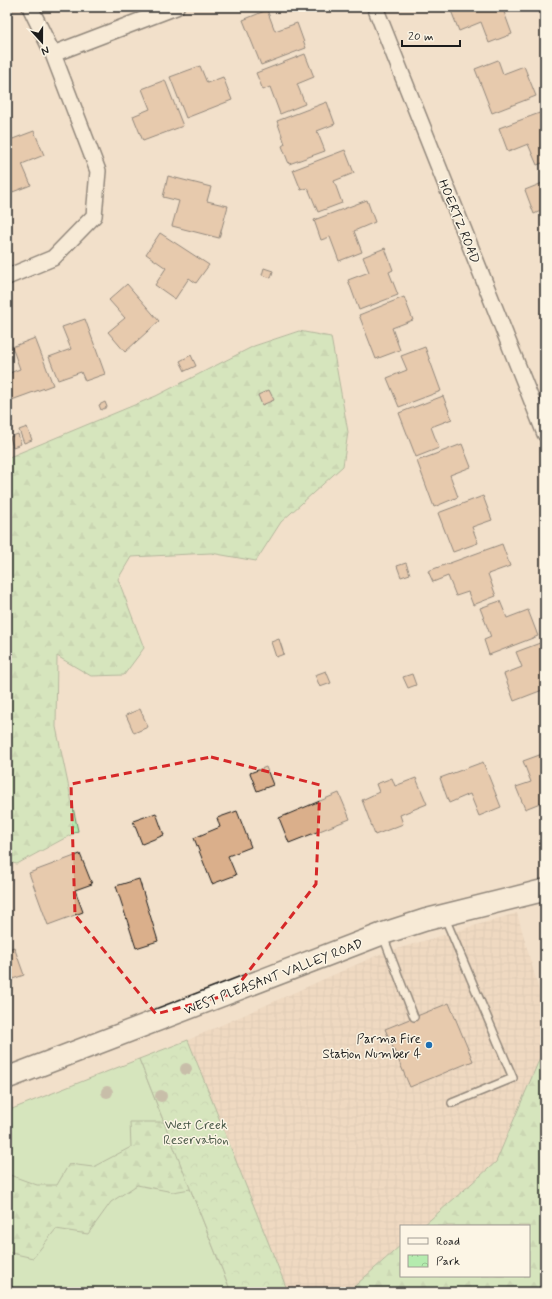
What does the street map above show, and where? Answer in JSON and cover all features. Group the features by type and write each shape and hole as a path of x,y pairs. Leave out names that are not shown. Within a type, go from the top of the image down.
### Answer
{"main road":[{"name":"WEST PLEASANT VALLEY ROAD","path":"7,1078 382,934 444,916 545,890"}],"street":[{"path":"7,277 53,258 94,216 98,171 53,54 30,7"},
{"path":"53,54 176,7"},
{"name":"HOERTZ ROAD","path":"375,7 545,434"}],"lane":[{"path":"444,916 513,1078 452,1103"},
{"path":"382,934 414,1017"}],"highlighted area":[{"path":"211,757 320,785 316,884 231,994 156,1014 75,915 71,784"}],"shaded area":[{"path":"517,913 545,1011 545,1046 496,1162 424,1225 400,1225 400,1246 348,1292 288,1292 188,1040 380,954"}],"green space":[{"path":"299,331 331,337 348,432 343,466 281,522 256,561 211,553 131,557 118,579 144,648 124,675 91,676 57,656 56,727 78,831 17,864 7,862 7,458 156,396 254,346"},
{"name":"West Creek Reservation","path":"188,1040 288,1292 231,1292 139,1059"},
{"path":"545,1046 545,1292 348,1292 400,1246 400,1277 530,1277 530,1225 424,1225 496,1162"},
{"path":"139,1059 231,1292 7,1292 7,1111"},
{"path":"130,1122 192,1122 202,1187 173,1192 137,1185 111,1202 88,1234 56,1229 33,1258 7,1252 7,1174 37,1185 57,1185 69,1164 93,1167 131,1147"}],"building":[{"path":"515,7 504,12 512,34 489,43 481,22 459,31 450,8"},
{"path":"267,10 275,31 297,23 306,48 261,65 243,20"},
{"path":"305,54 314,77 297,84 305,104 280,114 270,87 263,90 256,73"},
{"path":"498,60 503,74 524,66 536,96 492,113 475,69"},
{"path":"200,66 207,83 223,77 232,100 186,118 170,77"},
{"path":"165,80 183,126 143,141 133,116 150,109 142,89"},
{"path":"327,102 335,124 317,131 325,151 289,164 282,146 285,144 277,121"},
{"path":"545,111 545,162 537,165 528,144 508,152 499,128"},
{"path":"34,131 44,155 22,164 31,185 10,193 7,187 7,133 10,140"},
{"path":"345,150 354,173 334,181 342,203 318,212 308,188 301,190 293,170"},
{"path":"168,176 211,187 207,201 228,206 219,238 172,226 179,201 163,197"},
{"path":"545,182 545,209 534,214 525,190"},
{"path":"367,200 375,222 354,231 362,252 339,261 330,237 321,240 314,220"},
{"path":"160,233 209,265 196,283 189,278 175,299 155,285 166,268 146,254"},
{"path":"385,248 393,270 389,272 398,295 359,310 348,280 369,272 363,257"},
{"path":"264,268 273,271 271,278 262,275"},
{"path":"127,284 159,321 125,352 108,332 125,318 109,300"},
{"path":"404,297 413,320 392,328 400,350 376,359 359,315"},
{"path":"85,319 105,374 85,381 81,372 58,380 49,357 71,349 62,327"},
{"path":"35,338 53,385 9,401 7,395 7,374 20,369 12,347"},
{"path":"425,347 441,391 399,407 387,378 407,370 401,356"},
{"path":"191,355 196,366 185,371 180,361"},
{"path":"269,390 274,400 262,405 258,395"},
{"path":"443,396 452,419 431,427 439,448 416,457 399,413"},
{"path":"105,402 107,407 101,410 99,405"},
{"path":"27,427 32,440 24,443 19,430"},
{"path":"18,434 21,444 13,447 10,437"},
{"path":"462,444 471,467 450,475 458,497 434,507 417,461"},
{"path":"483,496 492,520 472,527 478,543 453,552 438,513"},
{"path":"502,544 510,566 488,574 496,596 473,605 468,592 456,596 448,576 433,582 428,571"},
{"path":"406,563 410,574 401,577 397,566"},
{"path":"500,601 507,618 528,610 538,636 489,655 484,640 491,637 480,608"},
{"path":"279,639 284,654 276,657 271,642"},
{"path":"540,643 545,657 545,689 514,701 504,674 522,667 516,652"},
{"path":"326,671 331,683 320,687 315,675"},
{"path":"412,674 416,685 408,688 403,677"},
{"path":"140,709 148,727 134,733 126,715"},
{"path":"545,753 545,796 543,796 545,801 525,809 516,787 531,782 523,761"},
{"path":"483,762 501,807 479,816 470,794 449,803 440,778"},
{"path":"266,767 273,785 257,791 250,773"},
{"path":"392,778 395,786 416,778 427,804 400,815 403,824 375,835 362,800 379,792 376,784"},
{"path":"339,793 350,819 289,843 279,818"},
{"path":"237,811 251,847 228,856 236,875 212,884 194,838 220,827 217,818"},
{"path":"156,813 164,835 142,844 133,821"},
{"path":"80,854 92,884 75,890 83,912 48,925 29,873"},
{"path":"139,879 158,941 136,948 116,886"},
{"path":"14,947 24,975 7,981 7,950"},
{"name":"Parma Fire Station Number 4","path":"449,1003 473,1061 410,1087 385,1029"}],"place":[{"name":"Parma Fire Station Number 4","path":"429,1045"}]}
